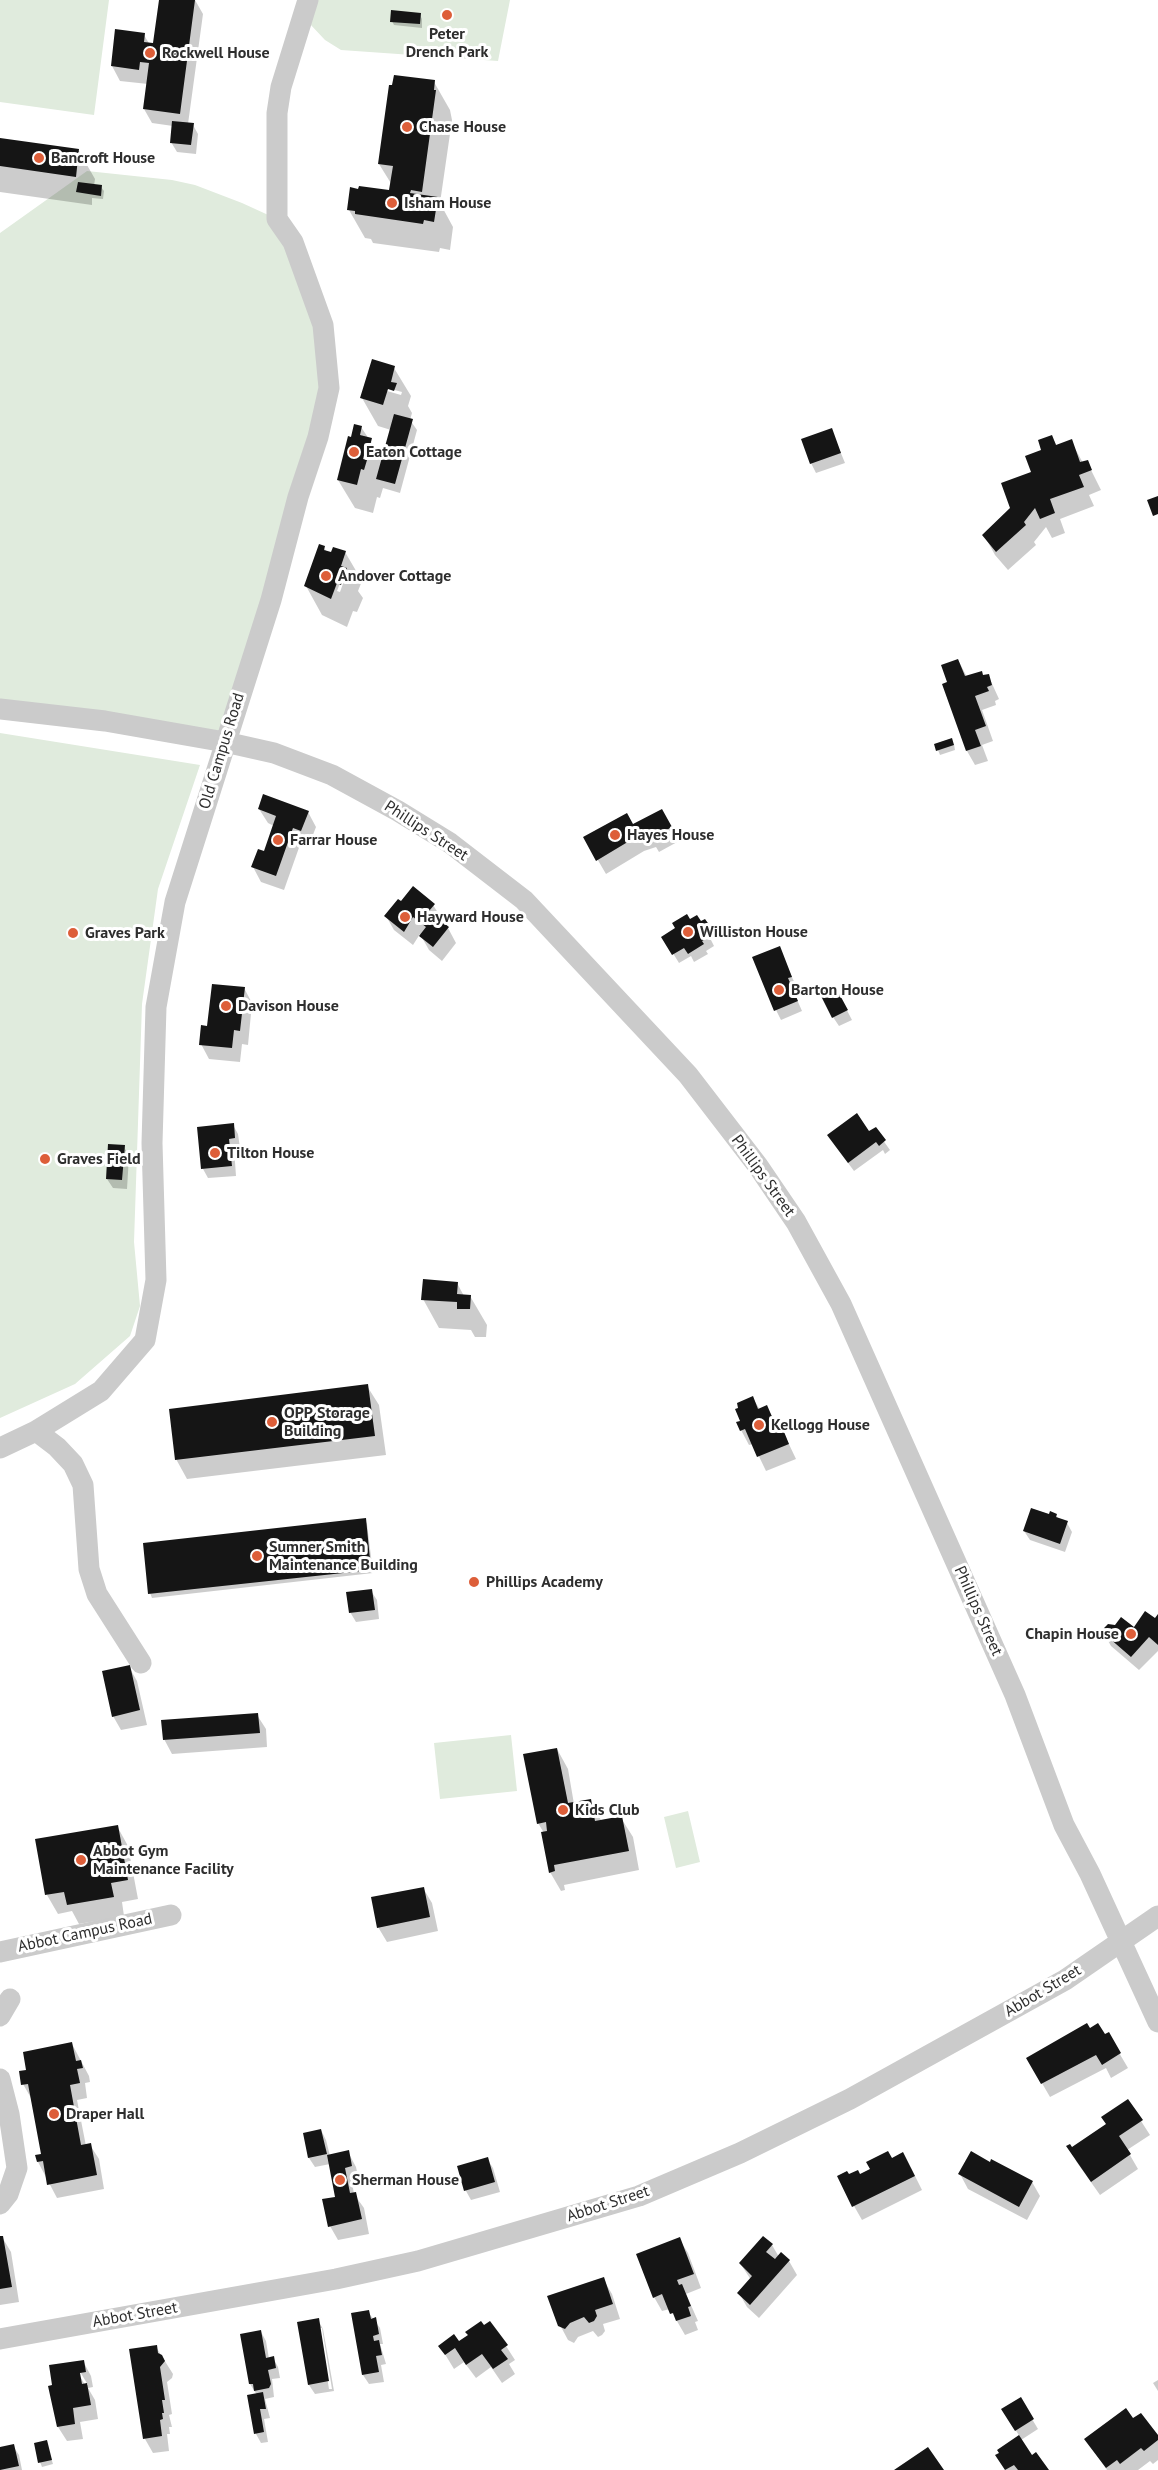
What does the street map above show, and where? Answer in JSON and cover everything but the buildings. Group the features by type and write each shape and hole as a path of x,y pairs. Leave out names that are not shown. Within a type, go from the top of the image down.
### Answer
{"street":[{"name":"Old Campus Road","path":"0,1448 36,1431 101,1391 145,1340 156,1280 152,1143 156,1006 175,902 277,579 298,497 318,437 329,388 323,326 293,242 278,219 276,180 280,96 308,0"},
{"name":"Phillips Street","path":"0,709 105,721 274,753 307,765 398,811 450,843 524,900 688,1075 758,1166 796,1222 841,1304 1015,1695 1065,1825 1158,2022"},
{"path":"36,1431 57,1447 73,1464 83,1485 88,1569 97,1594 141,1662"},
{"name":"Abbot Campus Road","path":"0,1952 171,1915"},
{"name":"Abbot Street","path":"0,2339 336,2279 417,2261 639,2196 740,2153 850,2100 990,2024 1065,1980 1122,1943 1158,1916"},
{"path":"0,2079 9,2114 16,2168 8,2194 0,2204"}],"green space":[{"path":"0,0 109,0 94,115 0,102"},
{"path":"317,0 510,0 498,61 341,50 325,40 309,23"},
{"path":"87,171 172,180 195,185 242,203 277,219 300,263 329,388 225,742 0,707 0,233"},
{"path":"0,733 200,765 158,889 142,1004 134,1242 140,1306 130,1336 75,1384 0,1418"},
{"path":"511,1735 517,1791 440,1799 434,1743"},
{"path":"688,1811 700,1862 676,1868 664,1817"}],"place":[{"name":"Peter Drench Park","path":"447,15"},
{"name":"Rockwell House","path":"150,53"},
{"name":"Chase House","path":"407,127"},
{"name":"Bancroft House","path":"39,158"},
{"name":"Isham House","path":"392,203"},
{"name":"Eaton Cottage","path":"354,452"},
{"name":"Andover Cottage","path":"326,576"},
{"name":"Hayes House","path":"615,835"},
{"name":"Farrar House","path":"278,840"},
{"name":"Hayward House","path":"405,917"},
{"name":"Williston House","path":"688,932"},
{"name":"Graves Park","path":"73,933"},
{"name":"Barton House","path":"779,990"},
{"name":"Davison House","path":"226,1006"},
{"name":"Tilton House","path":"215,1153"},
{"name":"Graves Field","path":"45,1159"},
{"name":"OPP Storage Building","path":"272,1422"},
{"name":"Kellogg House","path":"759,1425"},
{"name":"Sumner Smith Maintenance Building","path":"257,1556"},
{"name":"Phillips Academy","path":"474,1582"},
{"name":"Chapin House","path":"1131,1634"},
{"name":"Kids Club","path":"563,1810"},
{"name":"Abbot Gym Maintenance Facility","path":"81,1860"},
{"name":"Draper Hall","path":"54,2114"},
{"name":"Sherman House","path":"340,2180"}]}
